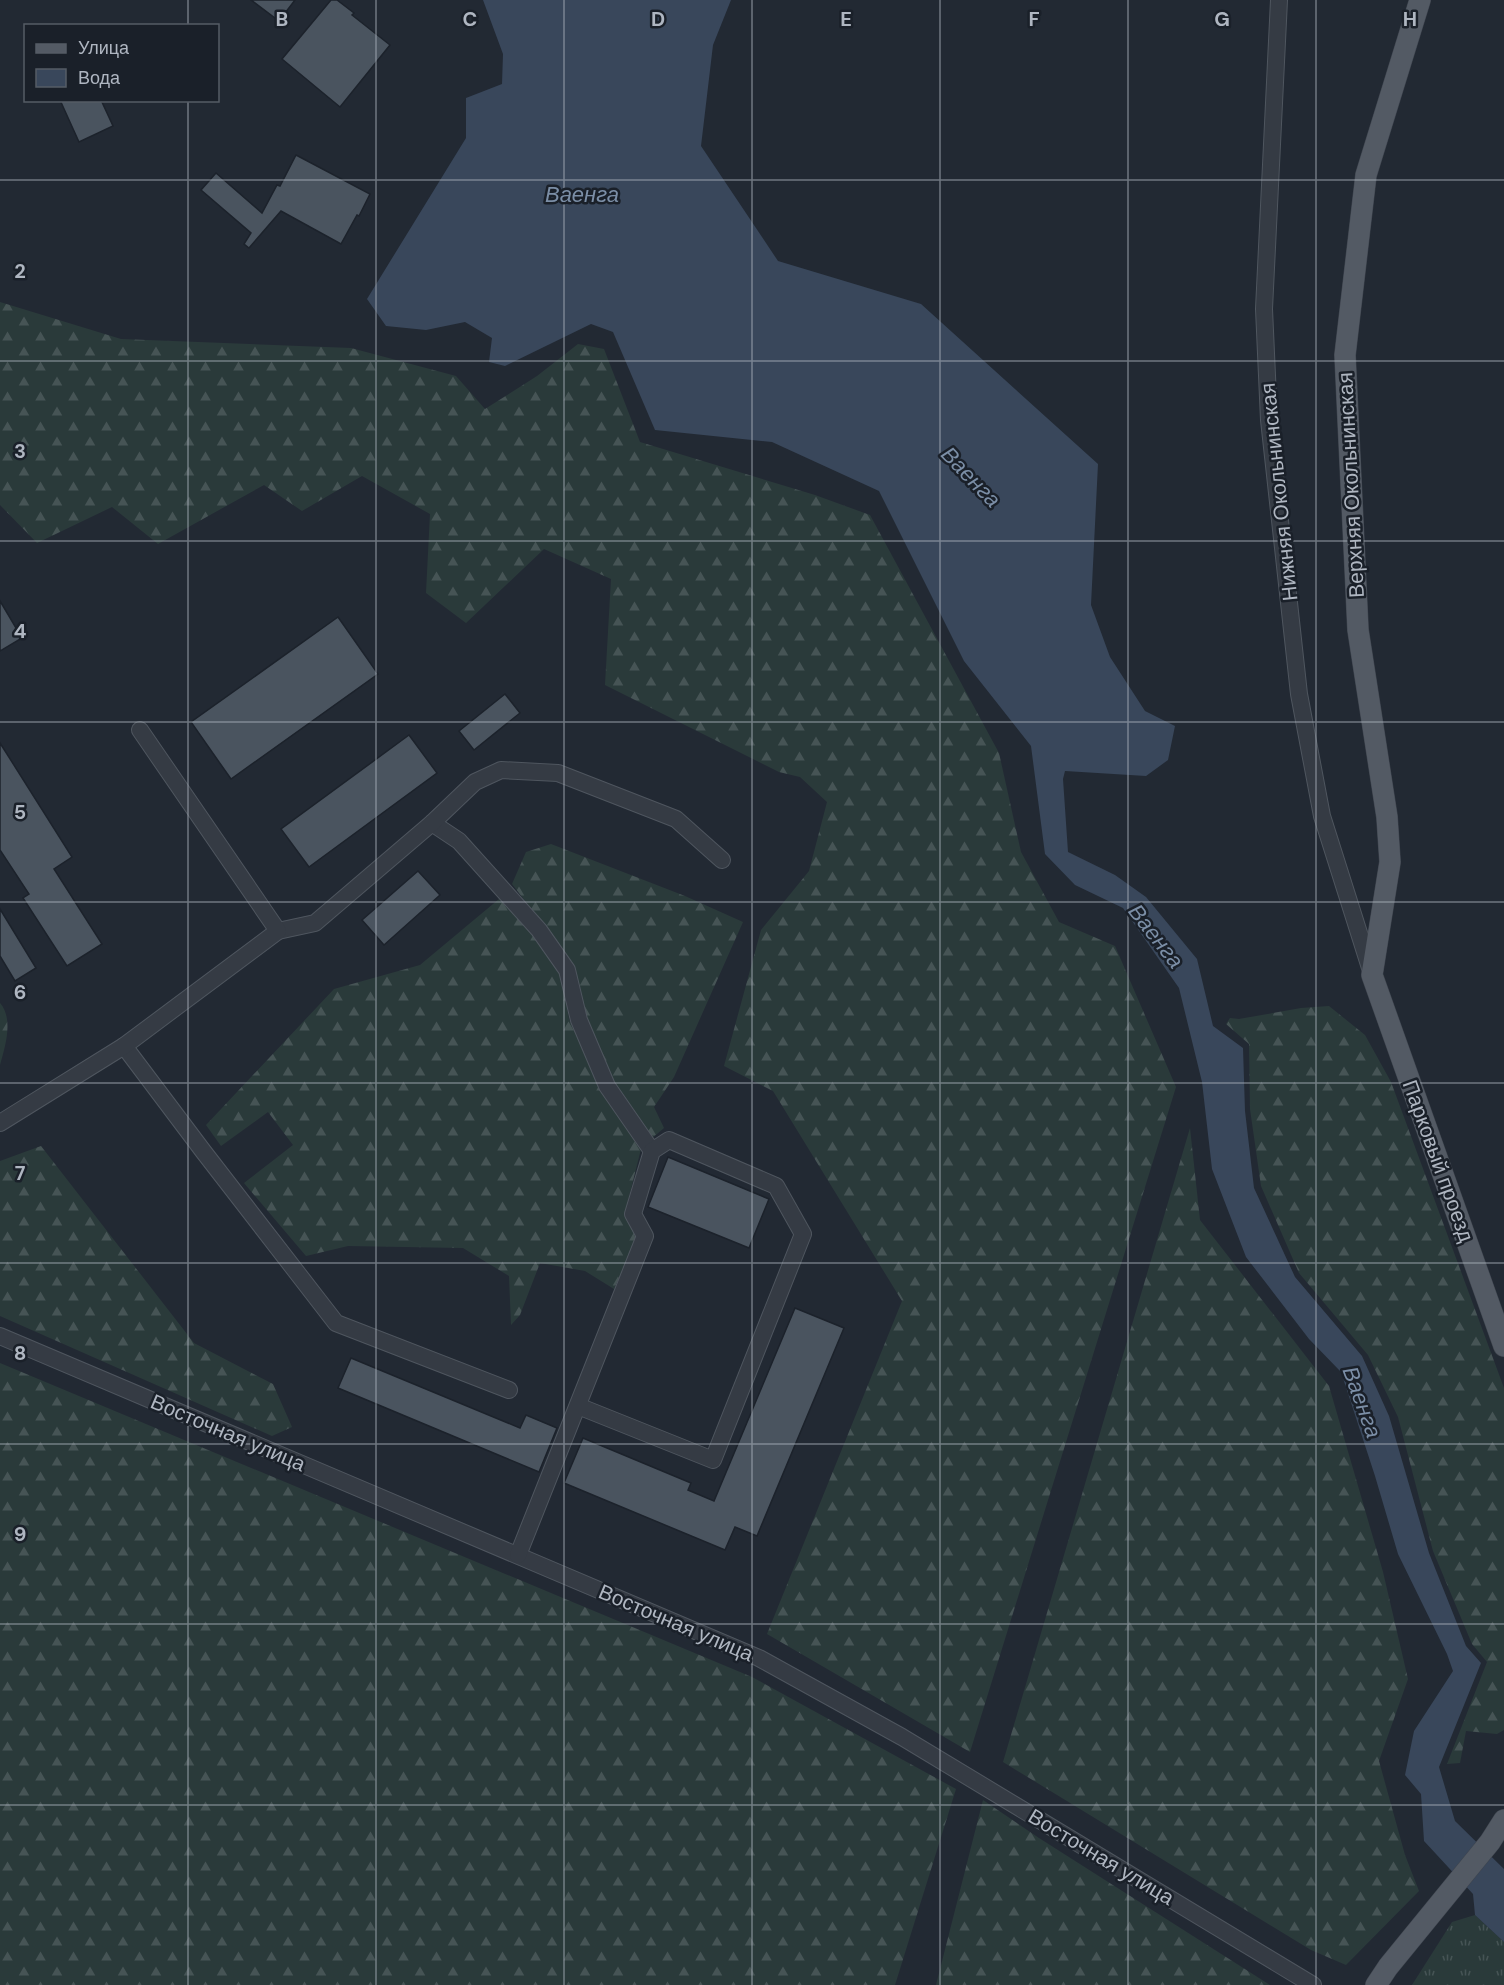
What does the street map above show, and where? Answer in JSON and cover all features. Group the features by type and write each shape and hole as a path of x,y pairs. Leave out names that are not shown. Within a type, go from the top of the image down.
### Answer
{"main road":[{"name":"Верхняя Окольнинская","path":"1372,975 1390,862 1387,817 1358,630 1345,355 1366,175 1420,0"},
{"name":"Парковый проезд","path":"1372,975 1504,1346"},
{"path":"1376,1985 1388,1967 1490,1842 1504,1820"}],"street":[{"name":"Нижняя Окольнинская","path":"1279,0 1264,309 1269,420 1299,694 1322,816 1372,975"},
{"path":"140,730 278,931"},
{"path":"0,1123 124,1046 278,931 315,923 432,823 475,782 501,770 558,773 676,819 722,860"},
{"path":"432,823 459,841 539,930 567,969 579,1020 608,1086 651,1150"},
{"path":"124,1046 336,1323 509,1390"},
{"path":"518,1555 645,1236 633,1214 651,1150 669,1140 777,1186 803,1233 713,1460 578,1406"},
{"name":"Восточная улица","path":"0,1336 759,1658 902,1737 1313,1985"}],"green space":[{"path":"0,302 121,339 351,348 456,376 485,409 537,376 578,344 604,349 640,442 815,495 870,515 999,753 1021,852 1059,922 1115,946 1176,1087 970,1752 767,1634 902,1301 773,1091 724,1066 761,930 809,871 827,802 800,777 779,772 605,685 611,579 544,549 466,623 426,593 430,514 362,476 302,511 264,485 158,544 112,507 37,543 0,505"},
{"path":"551,844 685,896 743,922 674,1077 654,1107 664,1128 651,1139 615,1086 546,928 512,884 526,852"},
{"path":"499,899 526,926 561,972 569,1019 604,1091 641,1149 627,1205 636,1241 614,1289 585,1271 540,1263 520,1315 511,1325 509,1276 463,1248 348,1246 306,1256 244,1183 293,1145 268,1112 221,1146 206,1125 334,989 420,965"},
{"path":"0,1003 7,1017 7,1025 6,1042 0,1065"},
{"path":"1329,1006 1365,1035 1391,1082 1504,1388 1504,1730 1497,1734 1466,1731 1460,1763 1447,1764 1487,1662 1472,1644 1433,1551 1398,1417 1368,1355 1299,1273 1261,1186 1250,1109 1249,1044 1226,1024 1230,1018 1239,1019 1301,1008"},
{"path":"1190,1128 1200,1220 1329,1386 1383,1572 1408,1679 1379,1761 1405,1855 1419,1891 1346,1965 1311,1950 1003,1762"},
{"path":"41,1146 194,1343 273,1384 292,1427 272,1436 0,1316 0,1161"},
{"path":"0,1363 752,1677 956,1789 895,1985 0,1985"},
{"path":"983,1800 1039,1838 1270,1985 936,1985"},
{"path":"1475,1915 1504,1942 1504,1985 1412,1985 1452,1922"}],"water":[{"name":"Ваенга","path":"483,0 731,0 713,45 701,146 778,261 921,304 1098,464 1091,605 1110,657 1145,711 1175,726 1168,760 1146,776 1065,771 1063,779 1068,852 1115,875 1146,897 1197,959 1213,1026 1243,1048 1245,1111 1254,1188 1295,1277 1362,1356 1389,1416 1429,1553 1466,1646 1481,1663 1439,1767 1455,1821 1504,1869 1504,1942 1475,1915 1473,1894 1424,1841 1421,1794 1405,1775 1414,1731 1453,1671 1447,1654 1398,1554 1341,1372 1309,1339 1246,1257 1212,1169 1202,1082 1179,988 1123,908 1075,885 1045,854 1031,746 964,661 879,491 772,442 655,430 613,332 591,324 505,366 489,362 492,338 465,322 426,330 386,326 367,299 466,138 466,98 502,84 503,54"}],"building":[{"path":"251,0 295,0 279,21"},
{"path":"331,0 337,0 390,45 340,107 282,59"},
{"path":"61,102 102,102 113,126 79,142"},
{"path":"296,155 370,194 359,216 357,215 341,244 281,211 249,248 244,244 251,233 201,190 216,173 262,213 277,185 280,186"},
{"path":"0,601 22,638 0,651"},
{"path":"338,617 378,674 231,779 191,722"},
{"path":"505,694 520,713 474,750 459,731"},
{"path":"409,735 437,773 309,867 281,829"},
{"path":"0,743 72,857 54,869 102,944 67,966 23,898 29,894 0,850"},
{"path":"418,871 440,895 384,945 362,920"},
{"path":"0,909 36,968 15,981 0,956"},
{"path":"668,1157 769,1199 749,1248 648,1207"},
{"path":"795,1308 844,1328 757,1536 735,1527 725,1550 564,1483 583,1438 691,1483 688,1490 714,1501"},
{"path":"351,1358 520,1428 526,1415 557,1428 539,1472 338,1388"}]}
